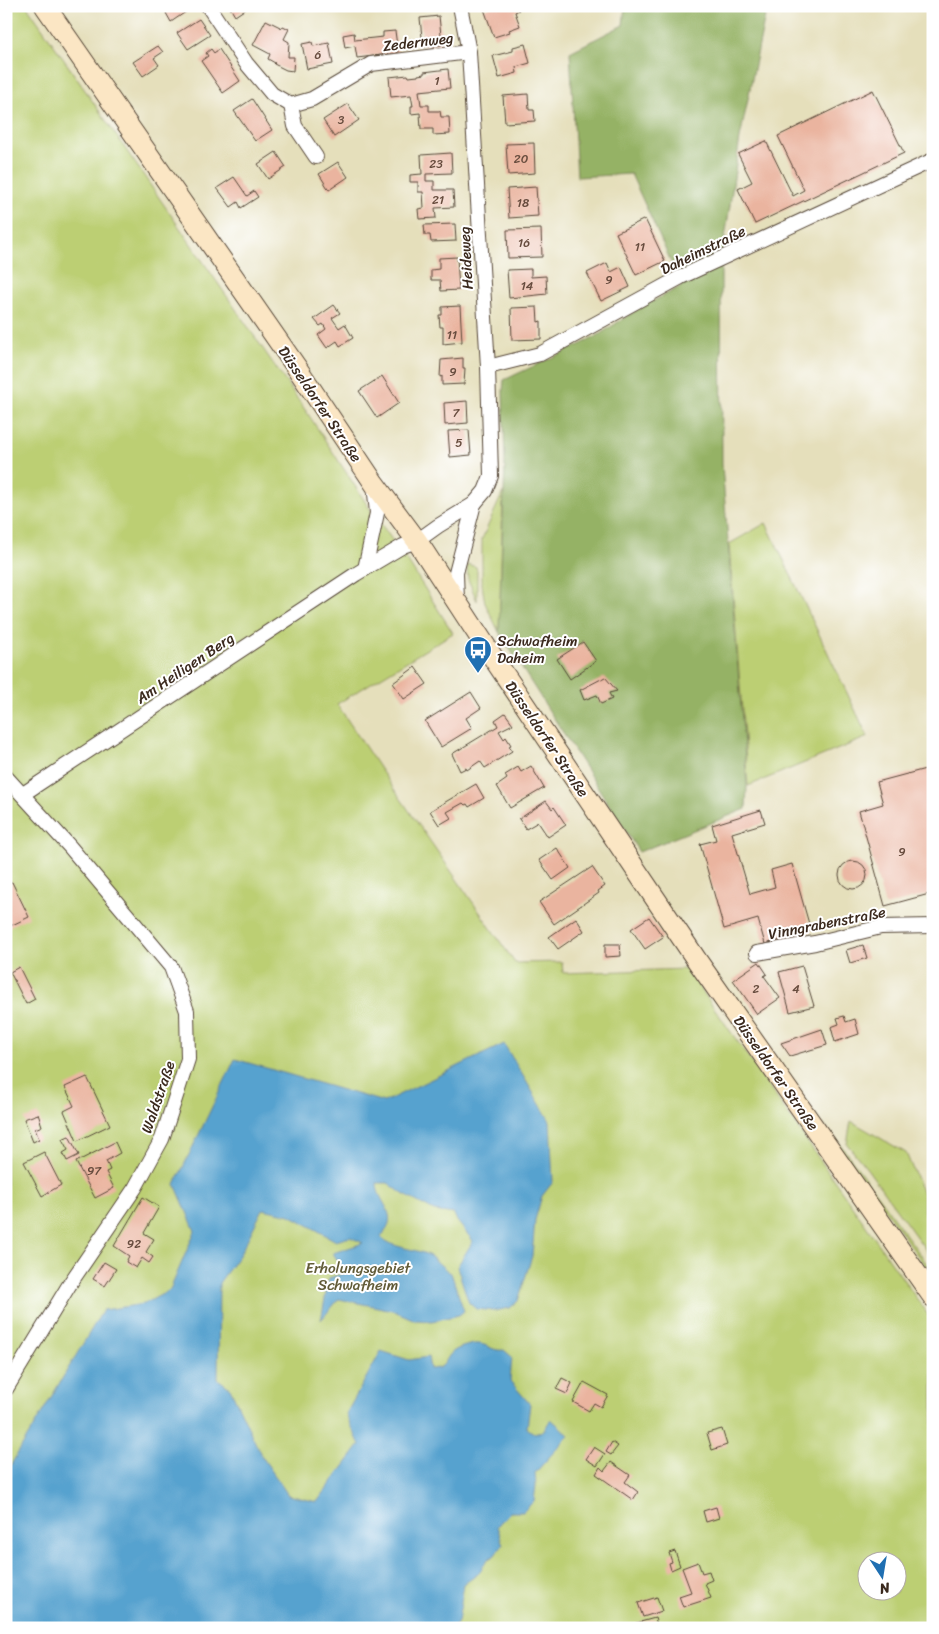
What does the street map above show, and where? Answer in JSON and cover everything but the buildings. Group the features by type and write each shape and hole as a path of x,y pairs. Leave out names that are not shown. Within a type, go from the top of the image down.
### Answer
{"main road":[{"name":"Düsseldorfer Straße","path":"45,6 297,368 374,483 417,541 698,962 933,1297"}],"street":[{"path":"208,6 246,63 272,94 291,105 295,126 316,157"},
{"name":"Heideweg","path":"417,541 474,504 485,491 491,476 488,366 469,52 460,6"},
{"name":"Zedernweg","path":"291,105 312,99 372,64 469,52"},
{"name":"Daheimstraße","path":"488,366 540,354 681,278 933,160"},
{"path":"365,569 377,513 374,483"},
{"name":"Heideweg","path":"458,604 456,573 474,504"},
{"name":"Am Heiligen Berg","path":"24,794 365,569 403,546 417,541"},
{"name":"Waldstraße","path":"6,777 24,794 171,967 187,1011 188,1059 162,1139 135,1188 71,1282 6,1389"},
{"name":"Vinngrabenstraße","path":"757,954 815,943 881,926 933,926"}],"green space":[{"name":"Erholungsgebiet Schwafheim","path":"6,6 27,6 310,417 368,506 410,565 453,633 337,704 515,963 562,962 563,973 687,969 933,1322 933,1628 6,1628"},
{"path":"625,6 767,6 740,138 721,265 722,465 747,785 746,809 639,852 499,632 505,463 504,380 594,338 638,309 682,286 631,174 577,177 570,52 623,25"},
{"path":"503,492 499,632 485,603 482,585 482,539"},
{"path":"766,523 868,737 748,786 729,544"},
{"path":"467,564 476,567 477,570 477,601 468,579"},
{"path":"851,1121 906,1153 924,1196 924,1212 933,1223 933,1260 847,1144"},
{"path":"823,1124 843,1148 933,1272 933,1277"}],"water":[{"path":"504,1044 550,1121 553,1182 542,1196 535,1220 532,1256 518,1301 510,1308 494,1311 476,1309 469,1303 457,1267 473,1241 457,1221 454,1214 434,1211 403,1194 388,1183 377,1183 377,1189 389,1215 387,1229 381,1237 396,1246 426,1254 451,1273 464,1311 459,1315 432,1321 415,1320 392,1310 339,1299 321,1320 329,1278 345,1273 333,1253 363,1243 350,1237 336,1241 290,1215 263,1209 240,1254 219,1283 218,1379 230,1388 261,1455 288,1495 317,1502 360,1445 346,1414 381,1351 409,1360 428,1357 430,1369 440,1367 454,1351 469,1345 480,1344 504,1350 512,1357 510,1381 530,1404 527,1428 535,1434 544,1430 551,1419 569,1435 535,1473 534,1501 523,1512 510,1512 497,1526 503,1545 494,1556 488,1559 478,1574 464,1584 458,1622 454,1628 6,1628 6,1473 103,1310 144,1304 170,1290 195,1231 175,1184 235,1059 384,1102"}],"place":[{"name":"Schwafheim Daheim","path":"478,674"}]}
